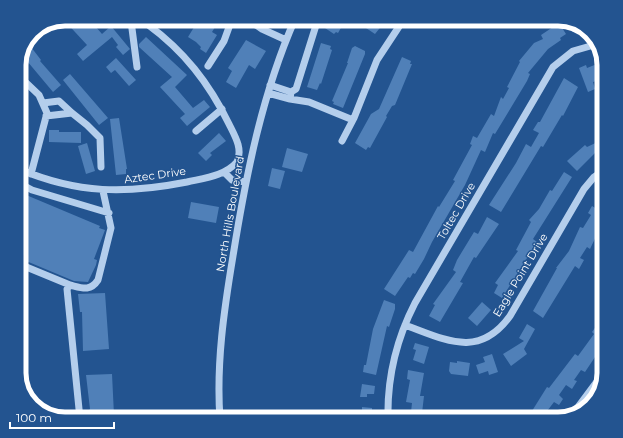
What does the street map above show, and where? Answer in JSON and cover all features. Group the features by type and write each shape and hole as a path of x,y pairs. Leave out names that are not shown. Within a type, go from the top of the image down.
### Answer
{"street":[{"path":"130,26 137,67"},
{"name":"Aztec Drive","path":"26,173 66,185 103,191 152,189 202,179 224,172 238,162 239,150 236,137 209,86 176,48 148,26"},
{"path":"208,66 224,41 229,26"},
{"path":"257,26 262,30 286,40"},
{"name":"North Hills Boulevard","path":"220,412 222,328 246,182 255,138 269,89 292,26"},
{"path":"290,95 296,89 316,26"},
{"path":"342,141 353,120 377,60 399,26"},
{"name":"Toltec Drive","path":"389,412 392,366 405,325 422,290 547,76 558,61 572,51 592,46"},
{"path":"26,83 39,95 47,113 31,174"},
{"path":"269,89 309,102 353,120"},
{"path":"43,103 59,101 100,138 101,167"},
{"path":"196,131 222,108"},
{"path":"46,116 72,113"},
{"path":"224,172 232,180 246,182"},
{"name":"Eagle Point Drive","path":"405,325 452,342 461,343 479,341 498,330 510,316 584,189 597,175"},
{"path":"26,187 32,190 109,213"},
{"path":"26,267 70,286 88,289 94,286 98,280 111,228 109,213 103,191"},
{"path":"70,286 66,289 79,412"}],"building":[{"path":"69,26 95,26 102,34 111,26 130,49 123,55 116,47 118,45 112,37 83,61 77,54 87,45"},
{"path":"195,26 216,26 212,32 217,35 206,53 200,49 201,47 196,42 188,37"},
{"path":"326,26 342,26 338,33 336,32 334,34 325,28"},
{"path":"368,26 381,26 375,34 366,28"},
{"path":"554,26 561,26 566,34 560,38 561,40 548,49 528,73 530,74 527,81 495,134 493,133 485,152 481,150 465,185 432,242 424,259 415,274 413,273 410,278 408,277 395,296 384,289 409,250 413,252 438,206 439,207 455,181 453,180 472,145 470,144 473,136 477,138 491,114 494,116 501,97 503,99 509,88 507,87 520,62 519,61 534,43 543,39 541,35"},
{"path":"146,37 187,75 175,87 193,108 204,100 210,107 187,126 180,118 185,114 160,87 172,77 139,47 139,44"},
{"path":"246,40 266,51 255,69 249,65 236,88 226,82 232,71 228,68"},
{"path":"321,43 331,46 330,49 332,50 321,84 320,83 317,90 307,87"},
{"path":"355,46 365,51 365,54 343,108 333,104 334,102 332,101 348,63 352,48"},
{"path":"31,47 41,60 40,61 61,85 53,92 26,60"},
{"path":"402,57 411,61 410,64 412,64 395,105 392,106 386,116 387,117 370,148 368,147 366,150 355,143 371,114 379,109"},
{"path":"116,58 136,80 129,86 115,70 111,73 106,67"},
{"path":"597,64 597,81 593,82 595,89 588,92 579,68 586,65 587,68"},
{"path":"70,74 108,118 99,125 63,80"},
{"path":"564,78 578,87 563,116 562,115 543,147 541,146 501,212 489,205 516,163 526,144 531,147 539,133 533,130 538,122 540,122"},
{"path":"119,118 127,169 126,174 116,175 110,119"},
{"path":"49,130 59,130 59,132 81,132 81,143 49,142"},
{"path":"219,133 226,141 210,153 212,155 206,161 198,153"},
{"path":"597,142 597,151 577,171 567,161 585,145 587,147"},
{"path":"87,143 95,171 86,174 78,146"},
{"path":"287,148 308,154 302,172 282,167"},
{"path":"272,168 285,171 280,189 268,186"},
{"path":"564,172 572,177 533,239 537,242 502,298 494,293 498,285 495,283 518,251 516,250 531,222 529,220 539,209 550,190 552,191"},
{"path":"26,195 100,226 99,228 105,230 94,259 97,260 96,265 88,282 74,281 26,261"},
{"path":"191,202 219,207 216,223 188,218"},
{"path":"592,206 597,209 597,234 590,249 587,247 580,258 584,260 579,269 575,266 543,318 533,311 556,268 569,251 580,227 583,228 591,215 588,213"},
{"path":"487,217 499,224 476,258 474,257 460,282 463,283 440,322 429,316 435,305 433,304 456,272 453,270 457,260 474,232 478,234"},
{"path":"105,293 109,349 83,351 82,312 80,312 78,294"},
{"path":"384,300 395,304 395,309 389,327 387,326 376,375 363,372 364,365 366,365 373,329"},
{"path":"482,302 491,310 477,326 468,318"},
{"path":"527,324 535,329 524,349 527,354 511,366 503,354 524,341 519,338"},
{"path":"597,325 597,354 585,372 581,370 574,380 577,381 572,389 566,385 559,395 563,399 559,405 554,402 546,412 531,412 547,387 549,388 575,354 578,356 594,334 592,332"},
{"path":"415,343 429,347 424,364 413,360 416,350 413,349"},
{"path":"492,354 498,372 489,375 488,371 479,374 476,365 485,362 483,357"},
{"path":"457,361 470,363 468,376 451,374 449,371 450,362 457,363"},
{"path":"408,370 424,373 420,396 424,396 422,412 411,412 412,403 406,402 410,380 407,379"},
{"path":"112,374 114,412 88,412 90,409 86,375"},
{"path":"362,384 375,386 374,394 367,394 367,397 360,397"},
{"path":"362,407 372,408 372,412 362,412"}]}
